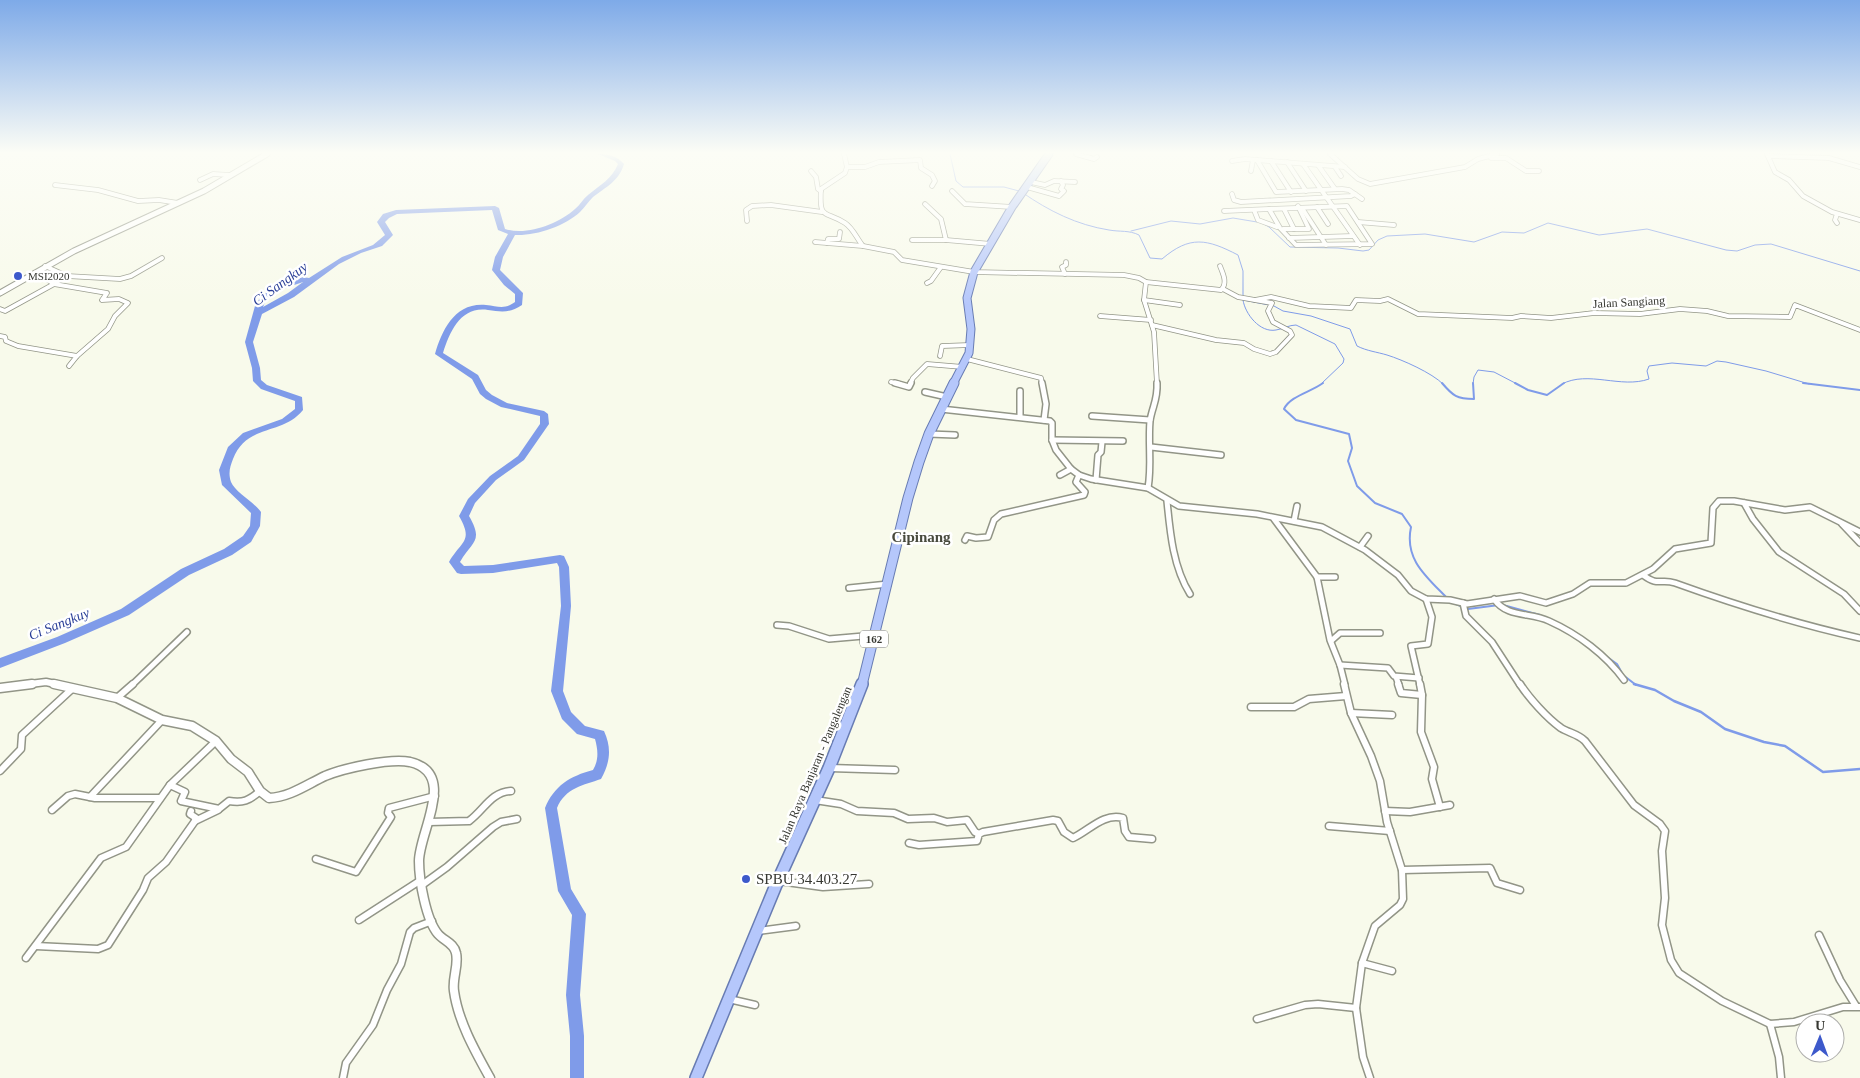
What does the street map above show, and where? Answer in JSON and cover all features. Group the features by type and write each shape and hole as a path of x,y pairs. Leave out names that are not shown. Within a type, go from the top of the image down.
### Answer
{"main road":[{"name":"Jalan Raya Banjaran - Pangalengan","path":"696,1078 778,880 829,768 864,679 908,498 929,434 965,363 970,345 971,329 967,298 974,272 1014,204"}],"street":[{"path":"0,293 45,266 176,204"},
{"path":"822,204 822,212 826,217 848,225 863,246"},
{"path":"924,204 940,219 947,240"},
{"path":"970,204 1012,207"},
{"path":"1299,204 1326,245"},
{"path":"1819,204 1837,214 1860,220"},
{"path":"747,221 746,210 753,205 776,205 822,212"},
{"path":"1332,206 1360,245"},
{"path":"1224,211 1347,206 1372,243 1360,245 1298,246 1293,244 1283,229"},
{"path":"1317,207 1328,224"},
{"path":"1254,210 1258,220 1277,227 1283,229 1309,229 1301,208"},
{"path":"1269,209 1277,227"},
{"path":"1284,209 1294,229"},
{"path":"1837,214 1835,220 1838,223"},
{"path":"1358,222 1394,225"},
{"path":"827,243 828,239 838,239 840,232"},
{"path":"1289,238 1353,236"},
{"path":"912,240 947,240 991,244"},
{"path":"815,242 863,246 894,252 902,260 974,272 1124,275 1139,278 1146,282 1167,283 1211,290 1223,289 1238,298 1273,305 1268,311 1273,322 1292,334 1272,354 1254,349 1244,342 1216,340 1152,323 1100,316"},
{"path":"45,266 69,276 113,279 129,278 162,258"},
{"path":"1065,274 1062,267 1066,262"},
{"path":"1220,266 1225,280 1223,289"},
{"path":"927,283 931,281 941,267"},
{"path":"33,274 54,283 107,293 102,300 119,299 128,303 115,316 108,329 77,356 69,366"},
{"path":"0,309 5,311 18,303 36,296 54,283 69,276"},
{"path":"1146,282 1144,300 1152,323 1158,395 1150,420 1151,447 1148,488"},
{"name":"Jalan Sangiang","path":"1255,300 1273,297 1302,306 1351,308 1356,300 1380,301 1388,299 1418,314 1512,318 1521,316 1552,318 1594,313 1640,314 1675,309 1707,311 1728,316 1790,317 1795,305 1860,330"},
{"path":"1144,300 1180,305"},
{"path":"0,336 18,346 77,356"},
{"path":"940,356 942,346 970,345"},
{"path":"891,382 908,387 913,378 927,364 965,363 1042,378 1043,393 1048,404 1044,420"},
{"path":"1020,391 1020,416"},
{"path":"925,392 947,397"},
{"path":"941,409 1020,416 1052,423 1052,440 1060,456 1079,475 1096,480 1148,488 1167,501 1189,507 1241,512 1294,521 1330,530 1360,547 1398,575 1416,594 1426,599 1450,600 1463,605 1496,603 1520,596 1546,603 1573,594 1590,583 1626,583 1643,575 1675,549 1711,543 1713,508 1717,502 1744,503 1785,510 1810,507 1860,532"},
{"path":"1092,416 1150,420"},
{"path":"929,434 955,435"},
{"path":"1052,440 1123,441"},
{"path":"1096,480 1098,455 1101,452 1102,442"},
{"path":"1151,447 1221,455"},
{"path":"1060,475 1071,469"},
{"path":"964,540 967,536 976,538 988,536 994,520 1007,512 1084,495 1085,492 1076,482 1079,475"},
{"path":"1167,501 1171,540 1183,584 1190,594"},
{"path":"1744,503 1753,519 1777,550 1844,594 1860,611"},
{"path":"1294,521 1297,506"},
{"path":"1274,518 1317,577 1331,641 1340,665 1346,696 1351,713 1375,764 1390,831 1402,870 1403,899 1400,905 1376,926 1362,963 1356,1008 1363,1057 1370,1078"},
{"path":"1842,523 1860,543"},
{"path":"1360,547 1368,536"},
{"path":"1643,575 1652,582 1672,582 1732,604 1789,618 1805,626 1860,638"},
{"path":"1317,577 1335,577"},
{"path":"848,588 888,584"},
{"path":"1426,599 1432,618 1428,644 1411,645 1422,695 1421,732 1434,767 1432,779 1440,807"},
{"path":"1496,603 1511,612 1534,615 1560,627 1606,658 1614,665 1624,680"},
{"path":"1463,605 1466,616 1492,642 1526,695 1561,728 1579,735 1586,741 1634,805 1663,827 1665,834 1662,851 1665,898 1662,925 1667,947 1675,968 1722,1001 1770,1024 1794,1022 1843,1007 1858,1006 1836,972 1819,936"},
{"path":"777,625 786,624 805,632 834,639 875,635"},
{"path":"117,698 187,632"},
{"path":"1331,641 1340,633 1380,633"},
{"path":"1340,665 1388,668 1396,677 1401,693 1422,695"},
{"path":"1396,677 1419,678"},
{"path":"0,688 41,682 74,687 117,698 162,720 192,726 216,741 231,759 248,772 266,797 277,798 324,776 349,768 410,762 426,770 433,784 435,796 419,854 421,882 436,932 448,941 456,954 454,991 479,1058 490,1078"},
{"path":"0,770 21,749 22,735 74,687"},
{"path":"1251,707 1294,707 1310,699 1346,696"},
{"path":"1351,713 1392,715"},
{"path":"90,797 162,720"},
{"path":"26,958 96,864 107,854 126,846 170,785 216,741"},
{"path":"829,768 895,770"},
{"path":"170,785 184,792 181,801 219,809"},
{"path":"36,946 98,949 106,947 111,942 148,878 166,862 195,821 219,809 229,800 243,803 248,802 260,791"},
{"path":"429,822 469,821 496,794 503,791 511,792"},
{"path":"52,810 70,794 90,797 160,798"},
{"path":"316,859 356,872 391,817 388,813 390,808 435,796"},
{"path":"815,800 841,804 857,811 886,812 916,820 934,818 949,822 967,820 975,832 979,834"},
{"path":"1385,811 1410,812 1450,805"},
{"path":"191,811 190,814 196,818 195,821"},
{"path":"979,834 991,830 1057,820 1064,832 1073,838 1085,832 1089,827 1116,816 1123,818 1125,831 1129,837 1152,839"},
{"path":"359,920 447,867 493,827 501,822 518,819"},
{"path":"1329,826 1390,831"},
{"path":"909,843 919,845 977,841 979,834"},
{"path":"1402,870 1490,868 1497,883 1520,890"},
{"path":"778,880 798,886 822,888 869,884"},
{"path":"342,1078 346,1063 373,1025 387,990 401,964 410,932 414,928 432,921"},
{"path":"757,931 796,926"},
{"path":"1362,963 1392,971"},
{"path":"729,998 755,1005"},
{"path":"1257,1019 1304,1005 1318,1004 1356,1008"},
{"path":"1770,1024 1782,1078"}],"waterway":[{"name":"Ci Sangkuy","path":"258,313 291,295 336,262 380,244 389,235 381,222 386,216 396,212 495,208 502,230 510,233 519,233 541,229 561,221 577,211 583,204"},
{"path":"1040,204 1086,225 1113,231 1135,233 1139,235 1150,258 1162,259 1172,251 1190,243 1199,242 1217,245 1238,255 1243,271 1243,300"},
{"path":"1131,231 1171,221 1200,224 1233,218 1257,222"},
{"path":"1262,223 1269,227 1290,247 1338,248 1363,251 1369,250 1378,240 1387,236 1425,234 1474,242 1502,232 1524,233 1548,223 1599,235 1647,229 1726,250 1737,251 1755,245 1771,244 1860,271"},
{"path":"512,234 499,257 496,270 519,293 519,303 504,310 481,307 472,308 464,312 452,323 444,338 439,354 475,377 483,392 489,397 504,405 544,414 545,424 521,458 493,478 471,501 464,516 471,528 471,540 454,562 461,570 493,569 560,559 564,567 566,606 557,691 566,715 581,730 600,735 604,755 597,775 575,782 563,790 551,808 565,891 579,914 573,995 577,1036 577,1078"},
{"path":"258,313 262,300 268,294 283,286 306,279"},
{"path":"1243,300 1274,306 1283,311 1311,316 1350,329 1357,346 1409,363 1425,371 1443,384"},
{"path":"1243,300 1250,316 1264,329 1276,330 1296,325 1335,344 1344,359 1343,363 1321,384"},
{"name":"Ci Sangkuy","path":"0,663 61,640 125,612 185,572 228,552 247,539 255,526 256,512 227,485 224,470 233,447 246,435 285,421 299,410 299,399 264,387 257,381 256,368 249,342 258,313"},
{"path":"1563,383 1583,379 1638,382 1649,379 1647,371 1649,366 1672,363 1706,366 1717,361 1766,371 1808,384"},
{"path":"1473,384 1478,370 1494,372 1517,384"},
{"path":"1323,383 1296,397 1284,409 1296,420 1349,434 1352,448 1348,461 1357,486 1375,503 1402,514 1411,527 1410,539 1414,558 1425,575 1448,599"},
{"path":"1515,383 1528,390 1547,395 1563,383"},
{"path":"1803,383 1808,384"},
{"path":"1443,384 1456,396 1474,399 1473,384"},
{"path":"1808,384 1860,390"},
{"path":"1451,602 1468,609 1499,605"},
{"path":"1503,605 1540,615"},
{"path":"1603,654 1617,664 1623,675 1635,684"},
{"path":"1635,684 1655,690 1674,701 1701,712 1725,729 1764,742 1785,746 1823,772 1860,769"}],"place":[{"name":"MSI2020","path":"18,276"},
{"name":"SPBU 34.403.27","path":"746,879"}],"district":[{"name":"Cipinang","path":"921,537"}]}
